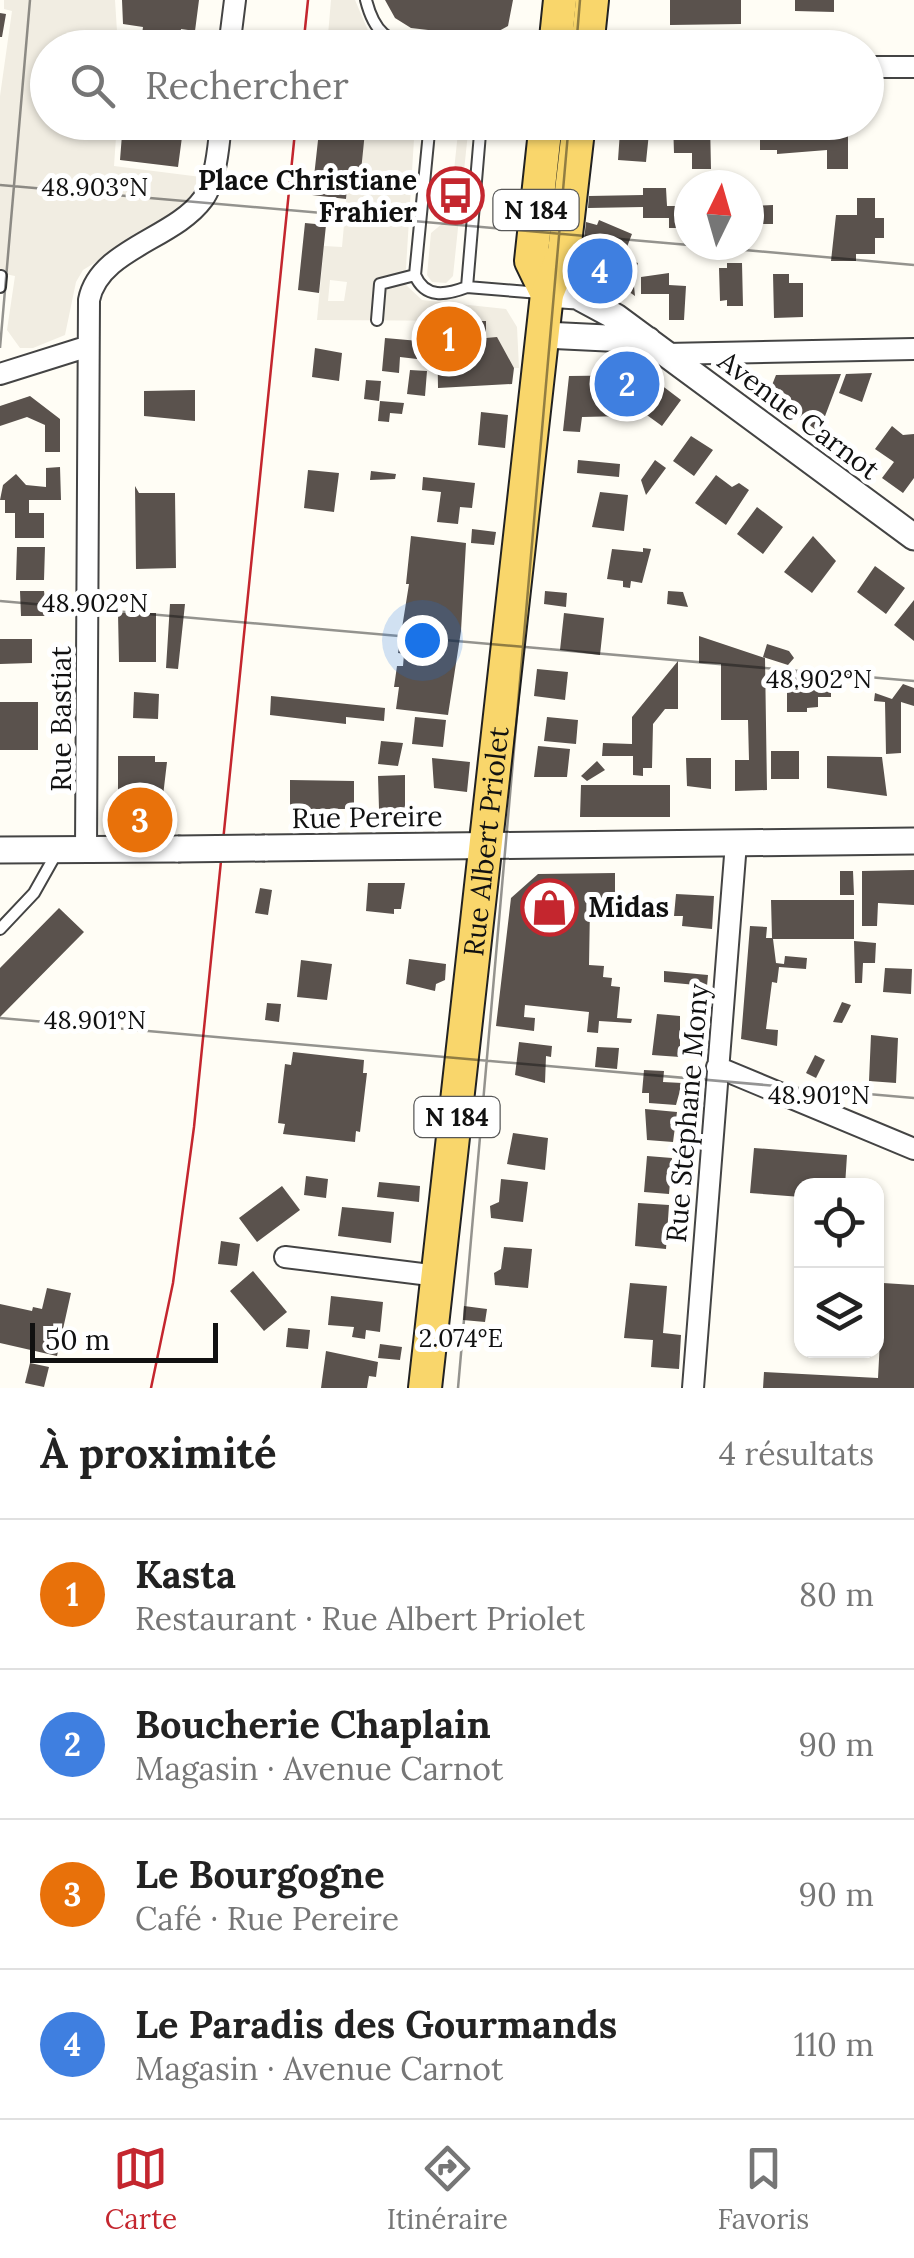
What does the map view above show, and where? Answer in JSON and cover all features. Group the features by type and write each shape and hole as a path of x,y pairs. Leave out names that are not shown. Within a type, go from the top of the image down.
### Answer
{"main road":[{"path":"560,0 564,30"},
{"path":"576,30 592,0"},
{"name":"Rue Albert Priolet","path":"544,140 532,261 538,284 547,294"},
{"name":"Rue Albert Priolet","path":"425,1388 547,294 564,252 576,140"}],"street":[{"path":"232,30 236,0"},
{"path":"884,67 914,67"},
{"name":"Rue Bastiat","path":"86,850 86,347 92,284 106,267 183,220 207,194 218,140"},
{"name":"Avenue Carnot","path":"547,294 589,301 914,538"},
{"path":"544,335 657,347 914,349"},
{"path":"0,374 86,347"},
{"name":"Rue Pereire","path":"0,850 914,841"},
{"name":"Rue Stéphane Mony","path":"694,1388 736,843"},
{"path":"717,1067 914,1149"},
{"path":"285,1258 438,1276"}],"lane":[{"path":"366,0 377,30"},
{"path":"428,140 414,275 420,286 447,295 467,287 547,294"},
{"path":"467,287 480,140"},
{"path":"377,320 380,284 414,275"},
{"path":"0,287 1,276"},
{"path":"0,929 34,893 58,850"}],"shaded area":[{"path":"4,0 115,0 117,30 30,30 30,140 116,140 114,166 201,177 188,202 169,217 83,270 76,282 65,335 33,348 20,348 7,330 15,276 0,273 0,96 12,11 4,9"},
{"path":"331,0 355,0 368,30 328,30"},
{"path":"364,140 414,140 405,284 422,300 506,309 517,327 519,368 514,368 497,338 486,338 485,321 317,320 324,246 342,247 349,169 360,171","holes":["330,280 347,282 344,301 328,301"]},
{"path":"457,140 467,140 453,276 446,283 432,282 427,275 431,233 449,218"}],"building":[{"path":"122,0 199,0 195,30 143,30 123,24"},
{"path":"385,0 513,0 508,26 501,30 428,30 411,28 395,18"},
{"path":"670,0 741,0 741,24 670,25"},
{"path":"795,0 834,0 834,12 795,11"},
{"path":"0,13 6,14 2,37 0,37"},
{"path":"122,140 182,140 178,167 120,160"},
{"path":"318,140 364,140 361,171 349,169 346,199 312,195"},
{"path":"619,140 648,140 646,162 618,160"},
{"path":"674,140 710,140 711,169 692,169 692,153 674,153"},
{"path":"760,140 848,140 848,169 827,169 827,150 777,154 777,150 760,150"},
{"path":"643,188 666,188 667,206 674,206 674,228 669,228 669,218 643,218 643,207 588,208 589,196 643,195"},
{"path":"857,198 875,198 875,218 884,218 884,238 875,238 875,254 856,254 856,261 831,261 836,215 857,215"},
{"path":"764,205 773,205 773,224 764,224"},
{"path":"599,220 632,234 623,257 638,263 633,276 635,296 582,259 586,222 597,225"},
{"path":"305,223 326,225 319,293 298,290"},
{"path":"727,263 742,263 743,306 727,306 727,300 720,301 719,268 727,268"},
{"path":"669,273 669,285 686,286 684,320 669,320 669,294 641,294 641,277"},
{"path":"773,274 789,274 789,283 803,283 803,317 774,318"},
{"path":"437,321 486,321 486,338 497,337 514,368 512,384 438,388"},
{"path":"385,338 419,341 417,359 400,357 399,373 382,371"},
{"path":"315,348 342,353 339,381 312,377"},
{"path":"410,370 427,371 425,396 407,394"},
{"path":"872,373 862,402 839,393 846,374"},
{"path":"841,374 819,432 768,395 776,375"},
{"path":"648,375 681,400 662,426 633,405 624,416 582,417 580,432 563,431 569,376"},
{"path":"366,380 381,381 379,401 364,399"},
{"path":"195,390 195,421 144,416 144,391"},
{"path":"30,396 60,419 60,452 45,452 45,425 27,417 0,426 0,406"},
{"path":"380,401 404,403 402,414 390,413 389,422 378,421"},
{"path":"481,412 508,415 505,448 478,445"},
{"path":"892,426 903,435 914,434 914,478 903,493 882,478 894,462 875,449"},
{"path":"691,436 713,450 694,476 673,461"},
{"path":"578,460 620,464 619,477 577,473"},
{"path":"655,460 666,468 646,495 641,480"},
{"path":"60,467 61,500 29,500 29,513 44,513 44,538 15,538 15,513 5,513 5,500 0,500 3,485 16,474 26,485 46,487 46,468"},
{"path":"308,470 339,473 334,512 304,508"},
{"path":"371,471 396,474 395,479 370,480"},
{"path":"716,475 732,487 739,483 749,490 726,525 695,503"},
{"path":"423,477 475,483 472,508 460,507 458,524 437,522 441,492 422,490"},
{"path":"135,486 139,493 175,493 176,568 136,569"},
{"path":"600,492 628,495 624,531 592,527"},
{"path":"757,507 783,527 763,554 737,534"},
{"path":"472,529 496,532 494,545 471,543"},
{"path":"411,536 466,543 461,631 448,715 396,709 399,687 394,687 397,666 403,666 404,654 398,653 409,584"},
{"path":"813,536 836,561 812,593 784,572"},
{"path":"17,547 45,547 44,580 16,580"},
{"path":"643,548 651,549 642,583 631,581 630,588 623,587 623,581 607,579 612,549 643,552"},
{"path":"875,566 905,588 886,614 857,592"},
{"path":"20,591 44,591 47,616 21,616"},
{"path":"545,591 567,593 566,607 544,604"},
{"path":"668,591 683,592 688,607 667,604"},
{"path":"914,600 914,641 894,625"},
{"path":"170,604 185,604 178,669 166,668"},
{"path":"118,613 156,613 156,662 119,662"},
{"path":"564,613 604,618 600,655 560,650"},
{"path":"699,636 765,658 767,790 735,791 735,760 749,760 748,720 721,720 721,664 699,663"},
{"path":"0,639 32,639 32,663 0,664"},
{"path":"767,644 789,651 794,658 788,665 763,657"},
{"path":"678,661 678,709 665,709 653,724 652,768 643,768 643,776 633,775 633,756 602,756 603,743 632,744 632,717"},
{"path":"537,669 568,672 565,700 534,696"},
{"path":"787,672 806,672 806,680 818,680 817,675 831,679 831,697 818,697 818,707 807,708 807,712 787,712"},
{"path":"903,684 914,688 914,706 901,702 901,753 886,754 885,702 874,701 875,693 892,699"},
{"path":"134,692 159,694 158,719 133,718"},
{"path":"271,696 385,708 384,721 346,717 346,724 270,715"},
{"path":"0,702 38,702 38,750 0,750"},
{"path":"415,717 446,720 443,747 412,744"},
{"path":"547,717 578,720 576,744 544,741"},
{"path":"381,741 403,743 398,766 378,764"},
{"path":"538,746 570,749 567,777 534,777"},
{"path":"771,751 799,751 799,779 771,779"},
{"path":"118,756 155,756 155,762 167,762 161,813 156,822 129,816 125,796 118,796"},
{"path":"827,756 882,757 887,796 827,788"},
{"path":"432,758 470,762 467,792 434,788"},
{"path":"686,758 711,758 711,789 687,786"},
{"path":"597,761 605,770 587,781 581,776"},
{"path":"405,775 405,809 379,809 378,776"},
{"path":"290,780 354,781 354,809 290,809"},
{"path":"581,785 670,785 670,817 580,817"},
{"path":"914,870 914,905 878,903 877,926 862,926 862,871"},
{"path":"840,871 853,871 854,895 840,895"},
{"path":"615,873 615,907 590,907 589,965 604,966 603,977 612,978 611,986 620,987 617,1018 632,1019 631,1023 599,1021 598,1033 587,1032 589,1012 525,1005 524,1017 535,1018 534,1031 496,1026 511,898 538,874"},
{"path":"368,883 405,883 401,909 394,909 394,914 366,911"},
{"path":"260,888 272,890 268,915 255,913"},
{"path":"676,894 714,896 712,929 682,926 683,916 674,916"},
{"path":"771,900 854,900 854,939 773,939 776,963 784,964 785,956 807,958 806,969 779,967 777,983 772,982 766,1029 778,1030 777,1046 741,1039 750,926 767,927 766,938 772,938"},
{"path":"59,908 84,932 0,1017 0,968"},
{"path":"854,941 876,943 875,963 863,963 862,983 855,983"},
{"path":"409,959 446,964 445,980 436,984 435,991 406,984"},
{"path":"301,960 332,964 327,1000 297,997"},
{"path":"885,968 912,969 911,994 883,992"},
{"path":"664,971 708,975 707,986 664,982"},
{"path":"842,1002 851,1005 842,1023 833,1022"},
{"path":"267,1003 281,1004 279,1022 265,1020"},
{"path":"657,1014 680,1016 680,1057 652,1055"},
{"path":"871,1035 898,1038 896,1083 869,1081"},
{"path":"519,1042 552,1046 551,1057 546,1056 545,1083 515,1075"},
{"path":"597,1047 619,1048 617,1069 595,1067"},
{"path":"293,1052 364,1060 363,1073 367,1073 360,1132 356,1131 355,1142 283,1134 285,1124 278,1123 285,1064 291,1065"},
{"path":"815,1055 825,1060 816,1078 806,1073"},
{"path":"644,1070 664,1071 663,1082 682,1083 676,1105 649,1103 649,1093 642,1093"},
{"path":"645,1109 677,1112 673,1142 647,1140"},
{"path":"513,1133 548,1138 545,1170 507,1164"},
{"path":"754,1148 847,1155 846,1178 794,1178 794,1196 750,1193"},
{"path":"647,1156 672,1158 669,1194 644,1192"},
{"path":"306,1176 328,1179 326,1198 304,1195"},
{"path":"501,1179 528,1182 523,1222 491,1218 490,1206 499,1202"},
{"path":"379,1182 420,1186 419,1202 377,1197"},
{"path":"282,1186 300,1210 257,1242 239,1218"},
{"path":"638,1203 669,1205 666,1249 635,1246"},
{"path":"342,1207 394,1212 391,1243 338,1236"},
{"path":"221,1241 240,1244 237,1266 218,1264"},
{"path":"504,1247 532,1249 528,1288 495,1285 494,1273 501,1269"},
{"path":"253,1271 287,1312 264,1331 230,1291"},
{"path":"630,1283 667,1286 663,1333 681,1335 679,1369 651,1367 653,1340 624,1338"},
{"path":"884,1283 914,1285 914,1388 763,1388 764,1372 878,1378 879,1358 884,1358"},
{"path":"47,1288 71,1293 57,1356 0,1343 0,1304 32,1311 33,1307 42,1309"},
{"path":"331,1296 383,1302 380,1332 366,1330 365,1339 352,1337 354,1327 328,1325"},
{"path":"464,1306 487,1309 485,1322 463,1320"},
{"path":"288,1328 310,1330 308,1349 286,1347"},
{"path":"380,1344 402,1347 400,1360 378,1358"},
{"path":"326,1351 378,1362 376,1377 369,1376 367,1388 321,1388"},
{"path":"30,1363 49,1367 44,1387 25,1383"}],"tram line":[{"path":"305,30 308,0"},
{"path":"151,1388 173,1283 194,1127 294,140"}],"place":[{"name":"Place Christiane Frahier","path":"456,196"},
{"name":"Le Paradis des Gourmands","path":"600,271"},
{"name":"Kasta","path":"449,339"},
{"name":"Boucherie Chaplain","path":"627,384"},
{"name":"Le Bourgogne","path":"140,820"},
{"name":"Midas","path":"549,907"}]}
